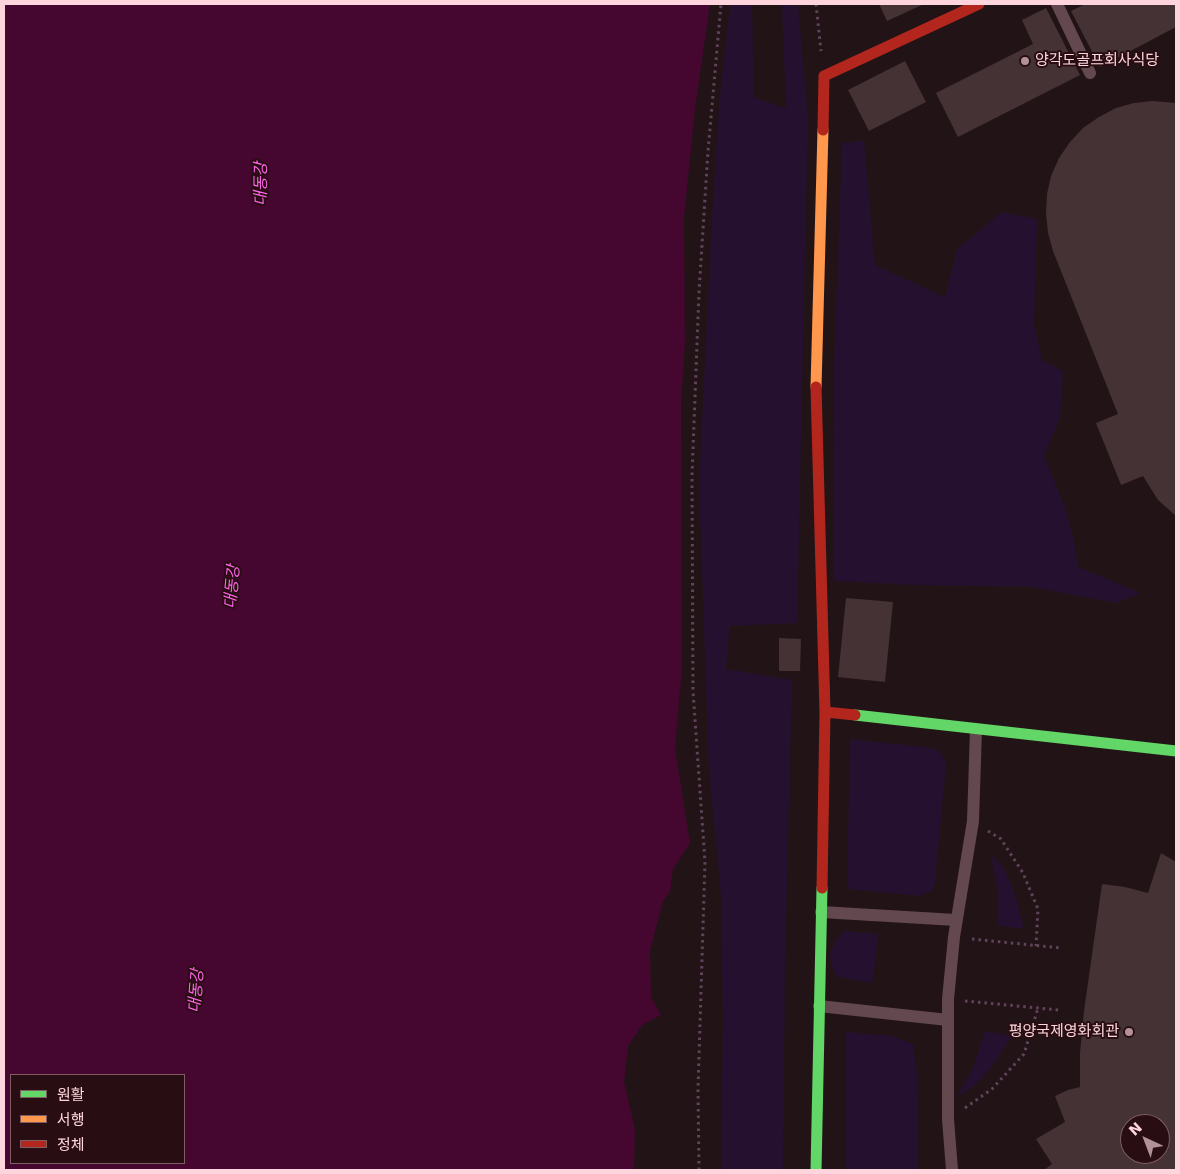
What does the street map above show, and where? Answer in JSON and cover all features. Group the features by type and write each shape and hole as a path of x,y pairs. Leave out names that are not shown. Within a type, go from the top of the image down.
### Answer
{"street":[{"path":"816,1170 825,712 816,385 824,76 979,4"},
{"path":"825,712 1176,751"}],"lane":[{"path":"1057,4 1090,73"},
{"path":"952,1170 948,1119 948,999 956,920 973,821 976,730"},
{"path":"821,912 956,920"},
{"path":"819,1006 948,1020"}],"path":[{"path":"699,1170 698,1089 705,862 693,691 692,476 700,282 708,151 721,4"},
{"path":"816,4 824,76"},
{"path":"973,821 1001,839 1023,872 1038,909 1036,946"},
{"path":"954,937 1060,948"},
{"path":"948,999 1059,1010"},
{"path":"948,1119 992,1089 1024,1054 1038,1008"}],"shaded area":[{"path":"730,4 752,4 754,97 786,109 782,4 798,4 808,117 797,623 730,626 726,669 792,680 785,963 783,1170 721,1170 723,1019 721,895 709,773 699,484 719,105"},
{"path":"864,141 875,265 945,297 957,249 1002,212 1037,219 1034,325 1042,360 1063,371 1060,418 1044,456 1065,507 1074,540 1078,567 1141,593 1116,603 1032,587 915,585 833,581 834,365 842,143"},
{"path":"850,739 932,748 940,752 946,763 935,883 932,891 920,896 847,889"},
{"path":"991,855 1004,869 1009,879 1017,900 1024,929 997,925 997,886"},
{"path":"844,931 878,934 873,983 837,977 833,970 830,958 832,947"},
{"path":"985,1031 1012,1036 981,1079 974,1086 957,1096 973,1068"},
{"path":"846,1032 894,1036 913,1044 917,1074 918,1170 846,1170"}],"water":[{"name":"대동강","path":"4,4 710,4 695,109 684,218 685,342 681,405 682,665 675,749 690,843 673,869 670,892 663,901 650,951 651,997 661,1015 642,1025 628,1046 624,1082 635,1129 634,1170 4,1170"}],"building":[{"path":"879,4 924,4 887,21"},
{"path":"1085,4 1176,4 1176,27 1100,67 1071,11"},
{"path":"1046,8 1080,75 958,137 936,93 1033,44 1022,20"},
{"path":"905,61 926,102 869,131 848,90"},
{"path":"1153,101 1176,103 1176,516 1158,500 1143,476 1121,485 1096,423 1118,414 1053,251 1048,233 1046,214 1047,194 1051,176 1059,158 1083,128 1116,108 1134,103"},
{"path":"846,598 893,602 885,682 838,677"},
{"path":"779,638 801,639 800,671 779,671"},
{"name":"평양국제영화회관","path":"1161,853 1176,862 1176,1170 1044,1170 1052,1164 1036,1139 1065,1122 1055,1096 1080,1087 1080,1053 1084,1011 1102,884 1148,893"}],"traffic: fast":[{"path":"855,715 1176,751"},
{"path":"816,1170 822,888"}],"traffic: slow":[{"path":"816,387 823,130"}],"traffic: jam":[{"path":"823,130 824,76 979,4"},
{"path":"816,387 825,712"},
{"path":"822,888 825,712 855,715"}],"place":[{"name":"양각도골프회사식당","path":"1025,61"},
{"name":"평양국제영화회관","path":"1129,1032"}]}
